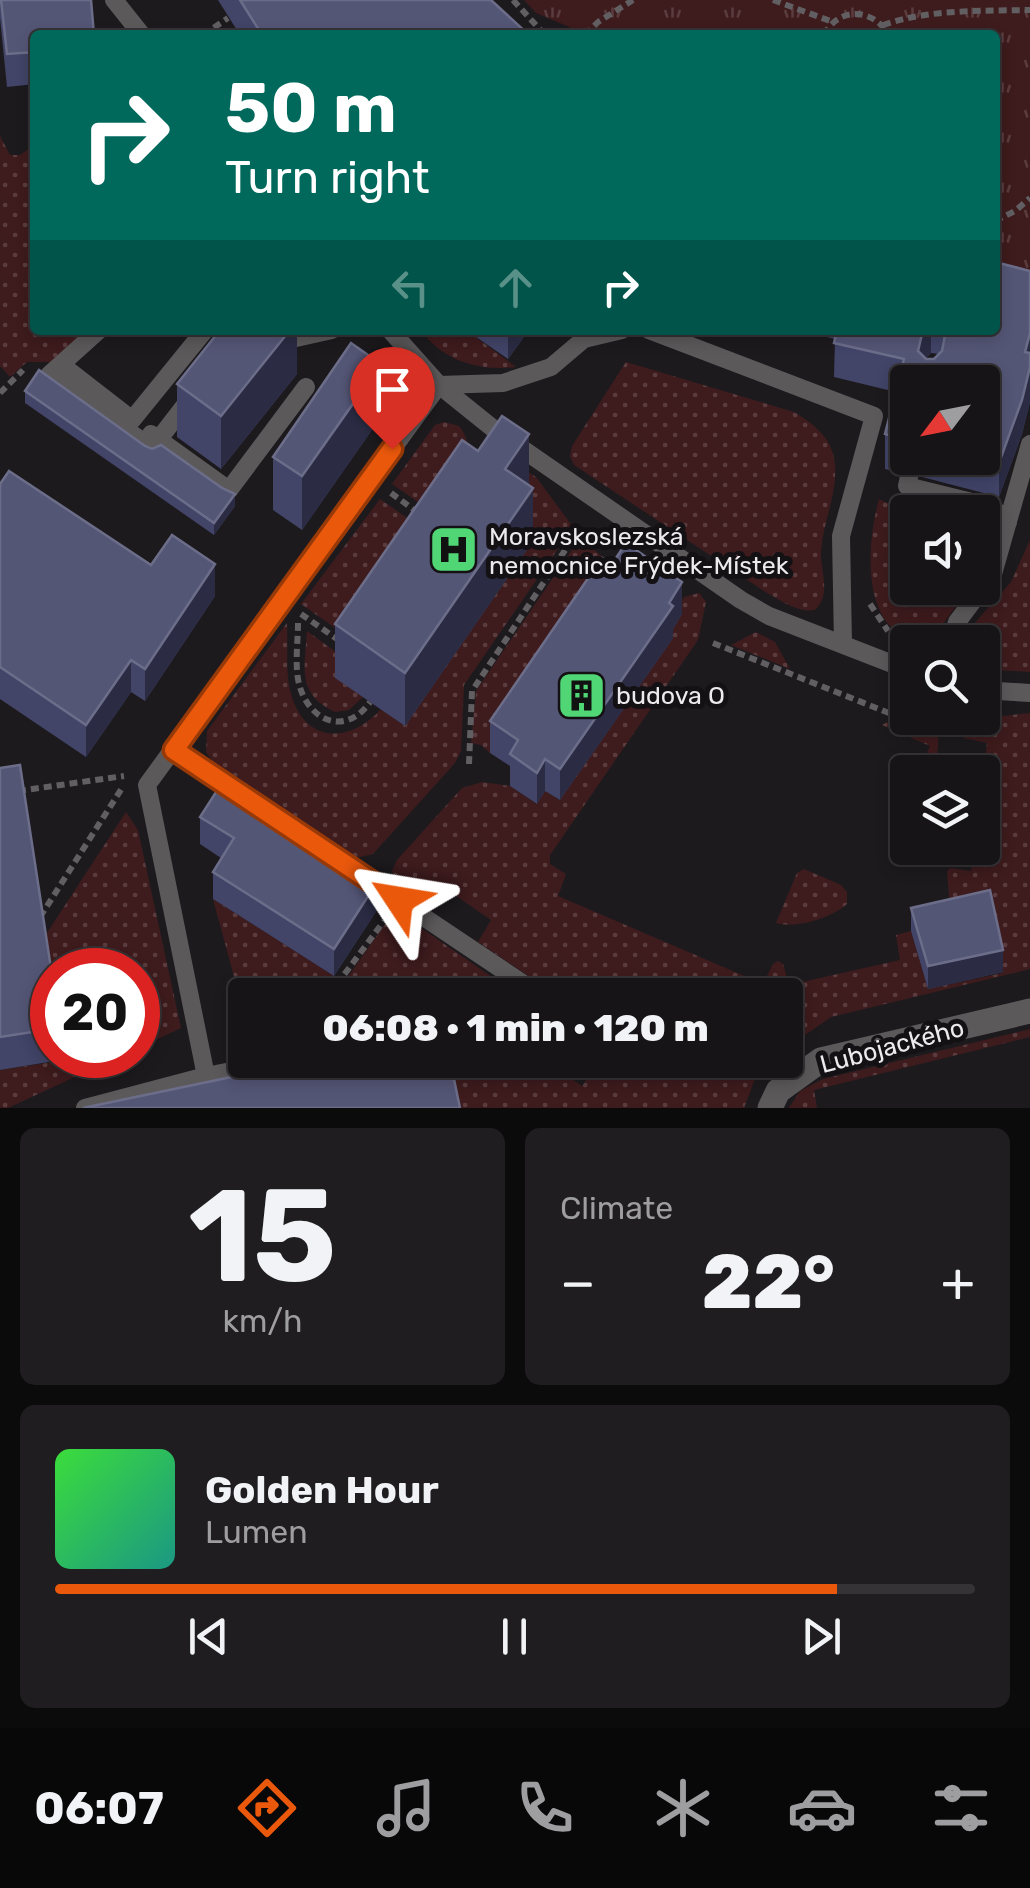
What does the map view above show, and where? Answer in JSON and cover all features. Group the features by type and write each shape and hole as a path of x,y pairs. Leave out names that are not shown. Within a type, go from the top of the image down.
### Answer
{"street":[{"name":"Lubojackého","path":"770,1108 778,1092 821,1060 1030,1010"}],"lane":[{"path":"114,0 138,30"},
{"path":"93,335 49,375 152,448 205,382"},
{"path":"132,420 202,335"},
{"path":"256,341 262,346 310,335"},
{"path":"394,335 439,385 520,448 741,600 769,616 890,663"},
{"path":"439,385 503,383 551,367 584,339 601,335"},
{"path":"662,335 874,416 842,536 843,644"},
{"path":"63,366 229,490 306,387"},
{"path":"206,1076 147,785 439,385"},
{"path":"956,625 993,574 1030,444"},
{"path":"909,475 907,486 992,507 1008,522"},
{"path":"1000,691 1030,692"},
{"path":"174,750 252,802"},
{"path":"346,866 515,978"},
{"path":"85,1108 228,1072"}],"path":[{"path":"513,0 540,30"},
{"path":"591,30 633,0"},
{"path":"773,0 833,22"},
{"path":"882,25 958,12 1030,10"},
{"path":"827,30 833,22 858,13 886,30"},
{"path":"210,30 228,18"},
{"path":"1000,218 1030,198"},
{"path":"371,478 426,518"},
{"path":"469,764 472,691 582,526"},
{"path":"281,601 354,651"},
{"path":"869,602 890,631"},
{"path":"298,612 298,679 306,701 324,718 345,724 360,717 370,702"},
{"path":"713,643 890,714"},
{"path":"0,794 130,775 40,917"},
{"path":"342,978 399,900"}],"green space":[{"path":"524,0 1030,0 1030,305 1000,298 1000,30 577,30 536,13"},
{"path":"0,136 10,155 20,155 30,148 30,335 93,335 62,362 27,362 10,377 0,366"},
{"path":"425,335 473,335 516,367 463,362"},
{"path":"626,362 794,412 824,437 834,458 835,481 822,539 823,597 815,610 796,608 767,593 574,465 570,456 572,446"},
{"path":"444,422 459,426 465,437 468,461 444,520 392,484 435,425"},
{"path":"513,463 536,477 573,527 464,685 461,751 455,763 373,854 352,859 221,773 206,752 207,731 287,623 289,686 307,722 317,730 343,733 381,709 405,726"},
{"path":"380,499 433,536 358,644 301,604"},
{"path":"879,499 890,504 890,605 957,605 942,625 890,626 879,609 871,565"},
{"path":"580,538 611,564 602,590 490,753 471,743 476,691"},
{"path":"1030,540 1030,672 1000,670 1000,625 973,625 991,605 1000,605 1000,594 1011,582"},
{"path":"699,593 706,602 698,640 550,855 550,864 566,874 558,896 749,978 532,978 478,942 491,920 442,886 427,908 398,889 392,871 397,860 462,788 482,782 510,786 536,804 545,791 559,800 645,619 674,626 683,612 677,606 684,597"},
{"path":"307,631 347,660 363,697 349,710 335,712 308,688"},
{"path":"756,632 775,642 790,669 731,645"},
{"path":"1030,713 1030,969 831,1017 803,1036 803,982 900,960 896,935 911,931 928,989 1003,973 951,921 947,871 971,871 972,865 1000,865 1000,755 986,755 987,743 964,735 1000,735 1000,716"},
{"path":"905,735 938,735 937,755 926,755 930,746"},
{"path":"126,812 138,830 181,1028 160,1038 160,948 44,948 43,939"},
{"path":"804,869 841,885 847,892 847,904 813,921 776,923 797,873"},
{"path":"213,899 334,976 333,978 234,978"},
{"path":"395,910 493,978 347,978"},
{"path":"773,964 783,964 787,978 766,978"},
{"path":"1030,1029 1030,1037 814,1090 817,1108 789,1108 800,1091 823,1079"},
{"path":"30,1066 30,1078 73,1078 8,1108 0,1108 0,1070"},
{"path":"435,1078 570,1078 582,1086 588,1078 756,1078 744,1108 452,1108"}],"building":[{"path":"1,0 91,0 94,30 30,30 30,52 7,54"},
{"path":"240,0 491,0 524,30 259,30"},
{"path":"1000,263 1030,271 1030,333 1025,352 1030,353 1030,367 1000,460 1000,365 902,365 904,359 834,343 836,335 922,335 918,351 926,359 934,359 942,351 945,335 1000,335"},
{"path":"216,335 286,335 221,416 177,384"},
{"path":"351,343 381,364 302,476 273,457"},
{"path":"39,370 145,446 152,449 161,445 235,494 214,523 25,391"},
{"path":"502,416 529,434 505,469 533,488 405,673 335,624 462,440 478,451"},
{"path":"9,471 151,565 172,535 215,564 145,669 131,660 86,725 0,667 0,484"},
{"name":"budova O","path":"626,543 682,582 669,603 673,606 560,769 545,759 537,773 510,754 518,740 490,721 602,558 612,564"},
{"path":"20,765 48,948 30,948 30,1032 0,1037 0,768"},
{"path":"227,775 381,876 334,949 213,872 234,838 200,817"},
{"path":"990,890 1003,950 928,966 911,908"},
{"path":"228,1078 454,1078 460,1108 83,1108"}],"place":[{"name":"Moravskoslezská nemocnice Frýdek-Místek","path":"454,550"},
{"name":"budova O","path":"581,695"}],"route":[{"path":"392,449 174,750 399,900"}]}
